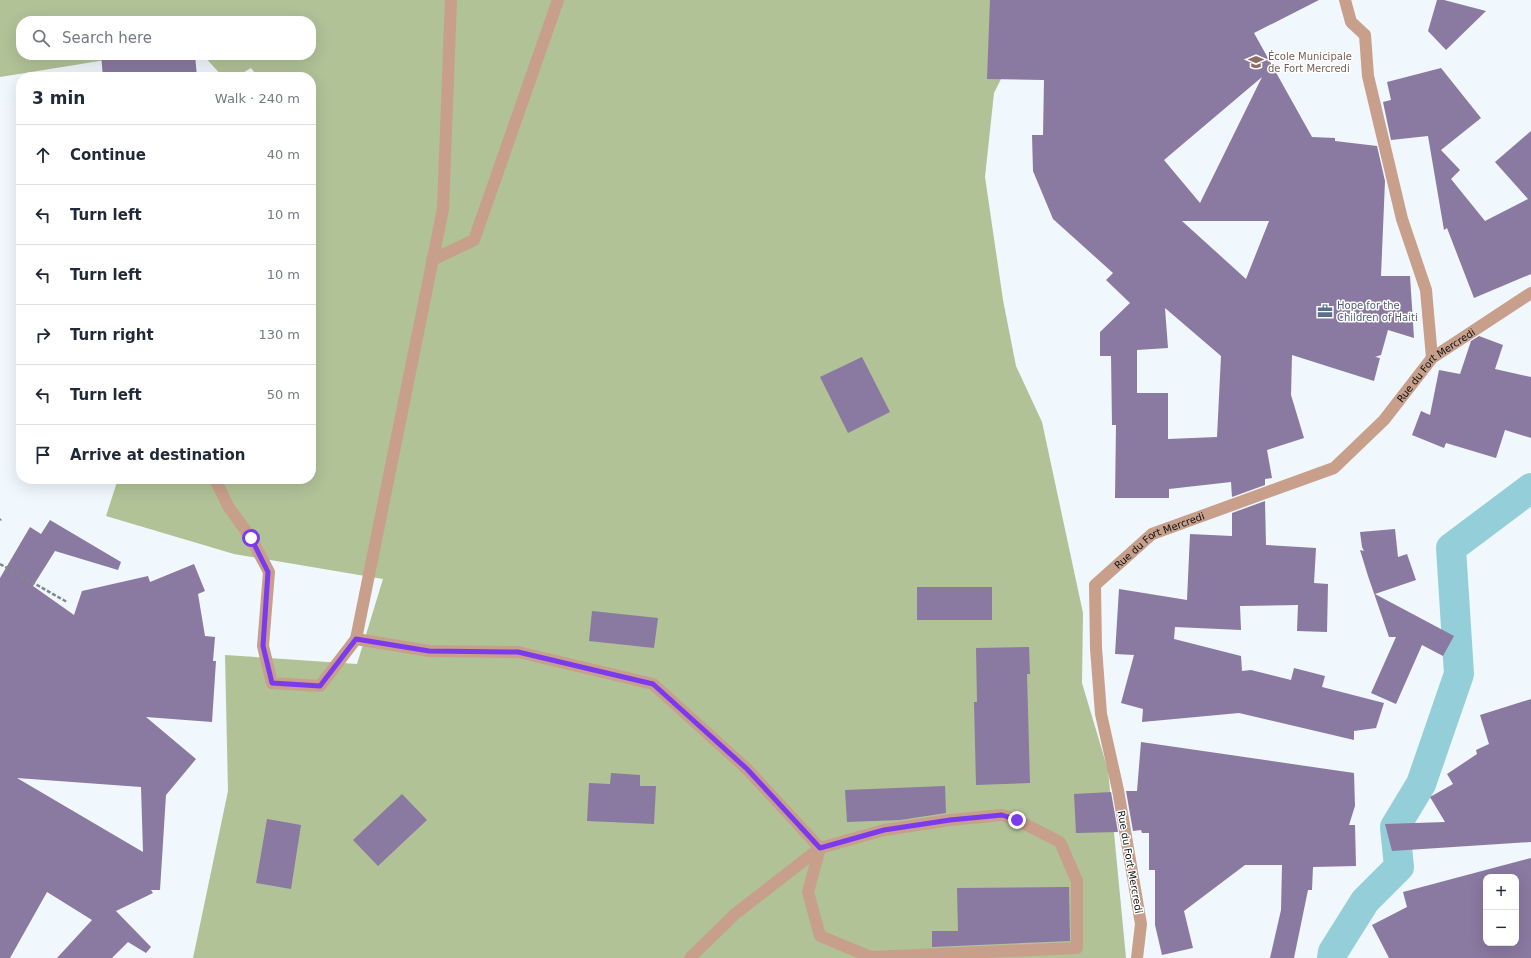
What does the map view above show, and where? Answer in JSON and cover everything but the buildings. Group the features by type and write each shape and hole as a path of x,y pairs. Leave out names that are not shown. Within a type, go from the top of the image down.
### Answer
{"street":[{"path":"217,484 228,506 251,538 268,572 263,646 272,683 320,686 356,639 443,209 451,0"},
{"path":"432,260 474,240 558,0"},
{"path":"1345,0 1351,22 1364,35 1368,76 1402,219 1426,290 1432,358"},
{"name":"Rue du Fort Mercredi","path":"1137,958 1141,924 1118,790 1101,714 1096,648 1095,585 1152,534 1334,468 1384,420 1432,358 1531,293"},
{"path":"356,639 429,651 518,652 653,684 747,769 820,848"},
{"path":"690,958 735,914 820,848 884,830 950,820 1002,815 1017,820 1060,842 1077,882 1077,948 872,957 820,936 808,892 820,848"}],"path":[{"path":"0,564 67,602"}],"green space":[{"path":"0,0 1050,0 1020,41 994,93 985,177 1003,300 1016,366 1042,422 1083,613 1082,683 1108,770 1126,958 193,958 228,791 225,655 357,664 383,579 234,554 106,516 116,484 316,484 316,72 254,72 251,68 244,72 218,72 208,60 316,60 316,16 16,16 16,60 106,60 31,72 16,72 16,74 0,77"}],"waterway":[{"path":"1332,958 1333,952 1365,901 1399,867 1395,827 1421,784 1459,674 1451,548 1531,488"}],"place":[{"name":"École Municipale de Fort Mercredi","path":"1256,62"},
{"name":"Hope for the Children of Haiti","path":"1325,311"}],"route":[{"path":"251,538 268,572 263,646 272,683 320,686 356,639 429,651 518,652 653,684 747,769 820,848 884,830 950,820 1002,815 1017,820"}]}
